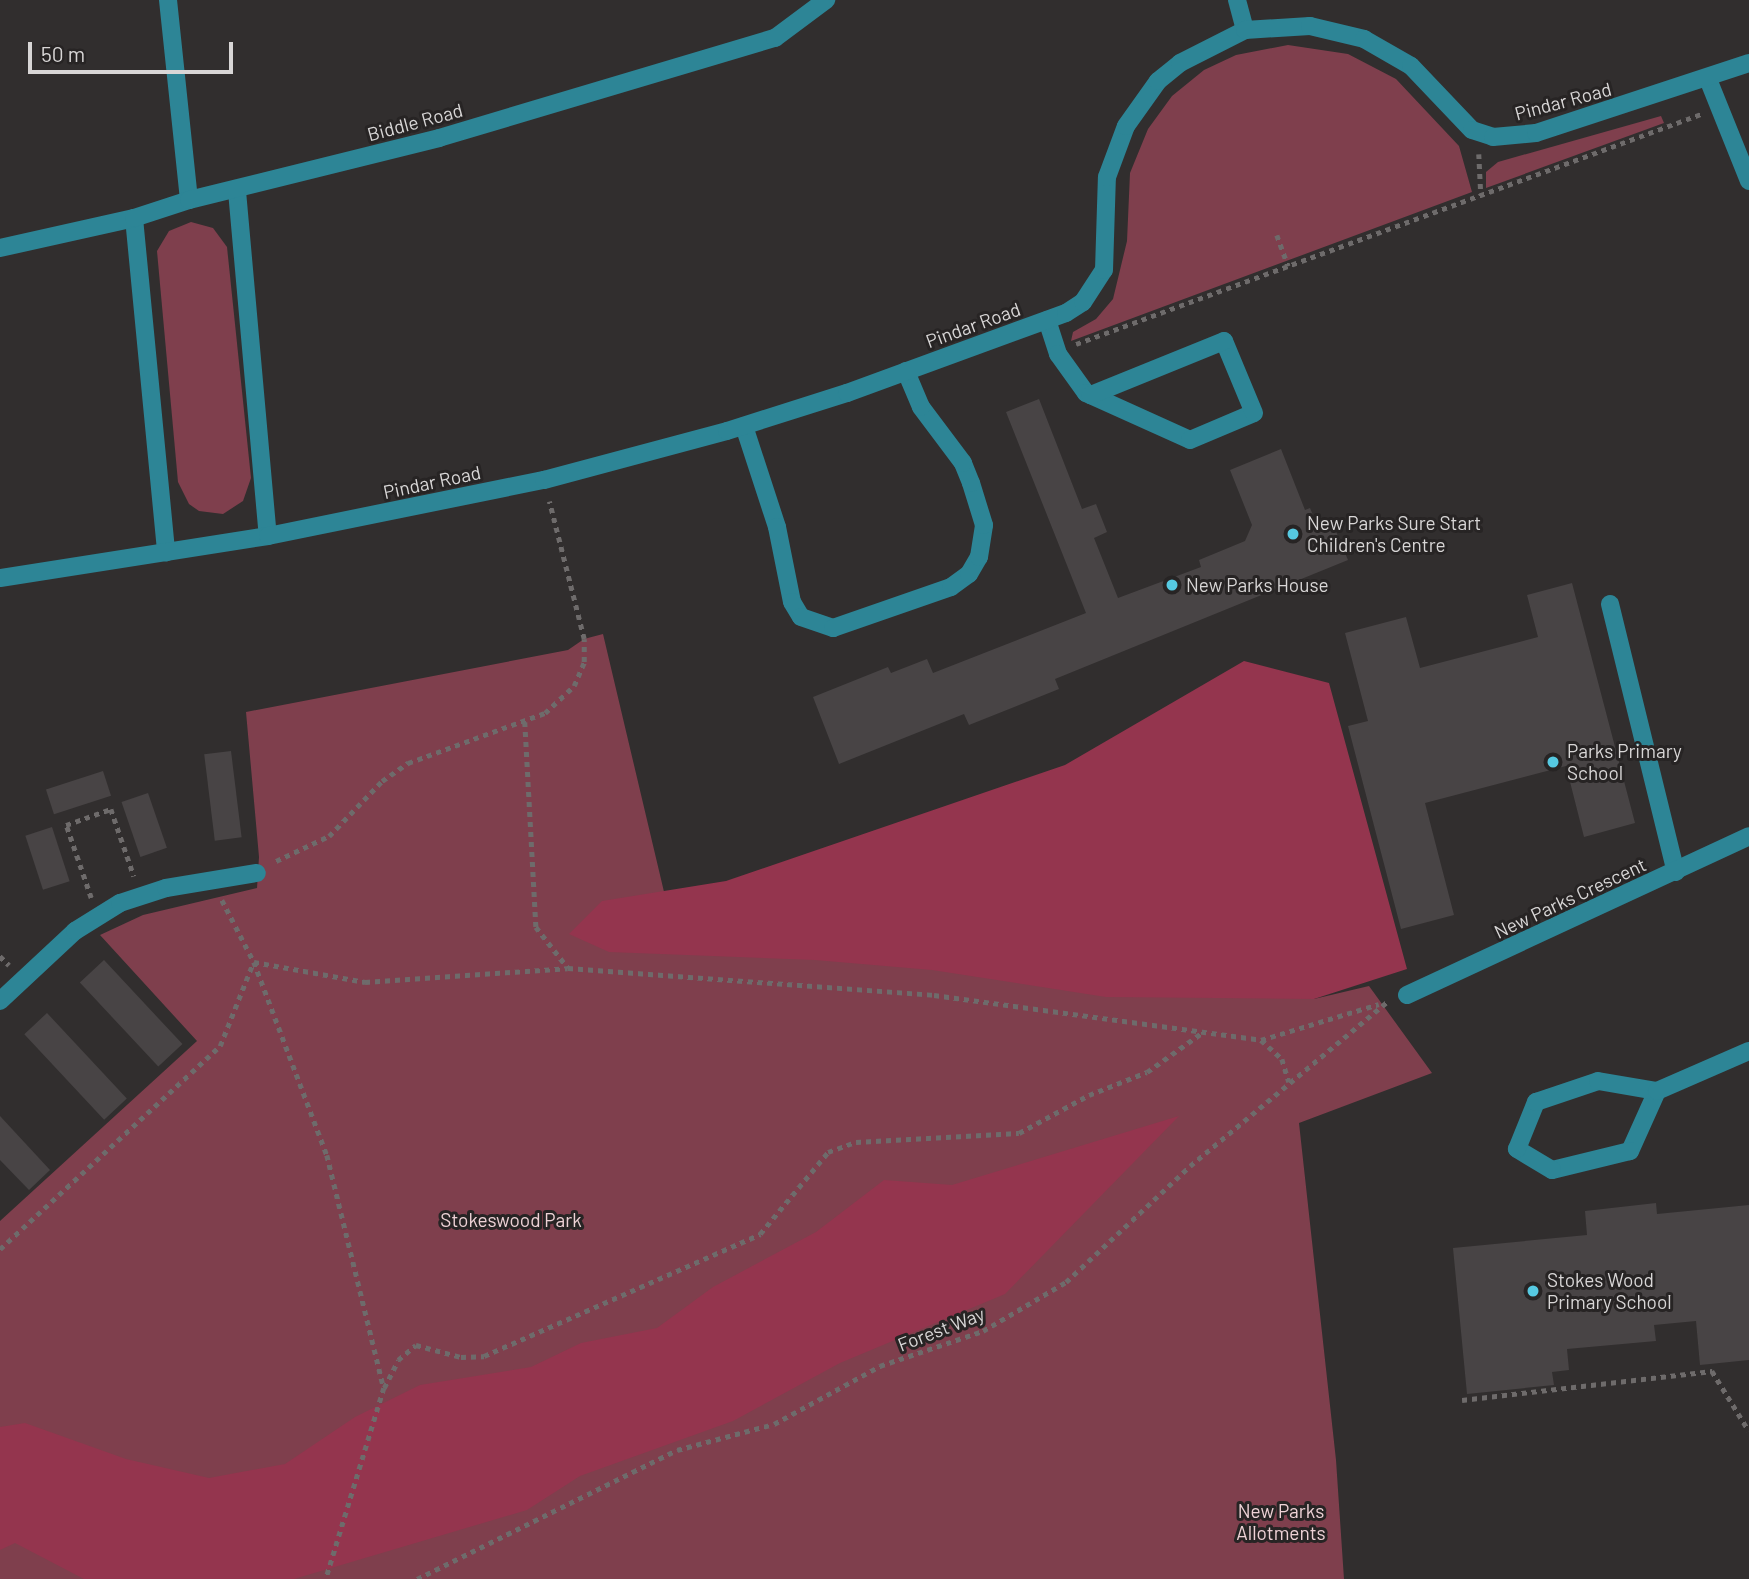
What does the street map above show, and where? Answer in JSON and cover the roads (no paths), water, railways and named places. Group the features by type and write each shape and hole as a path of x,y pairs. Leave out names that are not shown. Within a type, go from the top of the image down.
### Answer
{"street":[{"path":"168,0 189,200"},
{"name":"Biddle Road","path":"0,248 134,218 189,200 237,191 439,138 775,37 826,0"},
{"path":"1237,0 1245,30"},
{"name":"Pindar Road","path":"0,578 268,536 544,480 744,426 1047,320 1083,302 1104,270 1108,253 1107,177 1126,125 1158,81 1180,64 1245,30 1310,26 1364,39 1411,66 1455,116 1482,133 1515,137 1536,133 1708,79 1749,63"},
{"path":"1708,79 1749,181"},
{"path":"237,191 268,536"},
{"path":"134,218 166,552"},
{"path":"1047,320 1057,351 1091,395 1190,440 1254,413 1224,341 1091,395"},
{"path":"744,426 777,527 792,602 801,617 832,628 951,587 969,574 982,548 984,525 963,463 920,407 906,371"},
{"path":"1610,604 1676,872"},
{"name":"New Parks Crescent","path":"1407,995 1749,836"},
{"path":"0,1001 75,931 97,917 141,896 211,878 257,873"},
{"path":"1657,1091 1630,1151 1552,1170 1517,1149 1536,1102 1598,1081 1657,1091 1749,1051"}],"place":[{"name":"New Parks Sure Start Children's Centre","path":"1293,534"},
{"name":"New Parks House","path":"1172,585"},
{"name":"Parks Primary School","path":"1553,762"},
{"name":"Stokes Wood Primary School","path":"1533,1291"}],"park label":[{"name":"Stokeswood Park","path":"511,1220"},
{"name":"New Parks Allotments","path":"1281,1522"}]}
